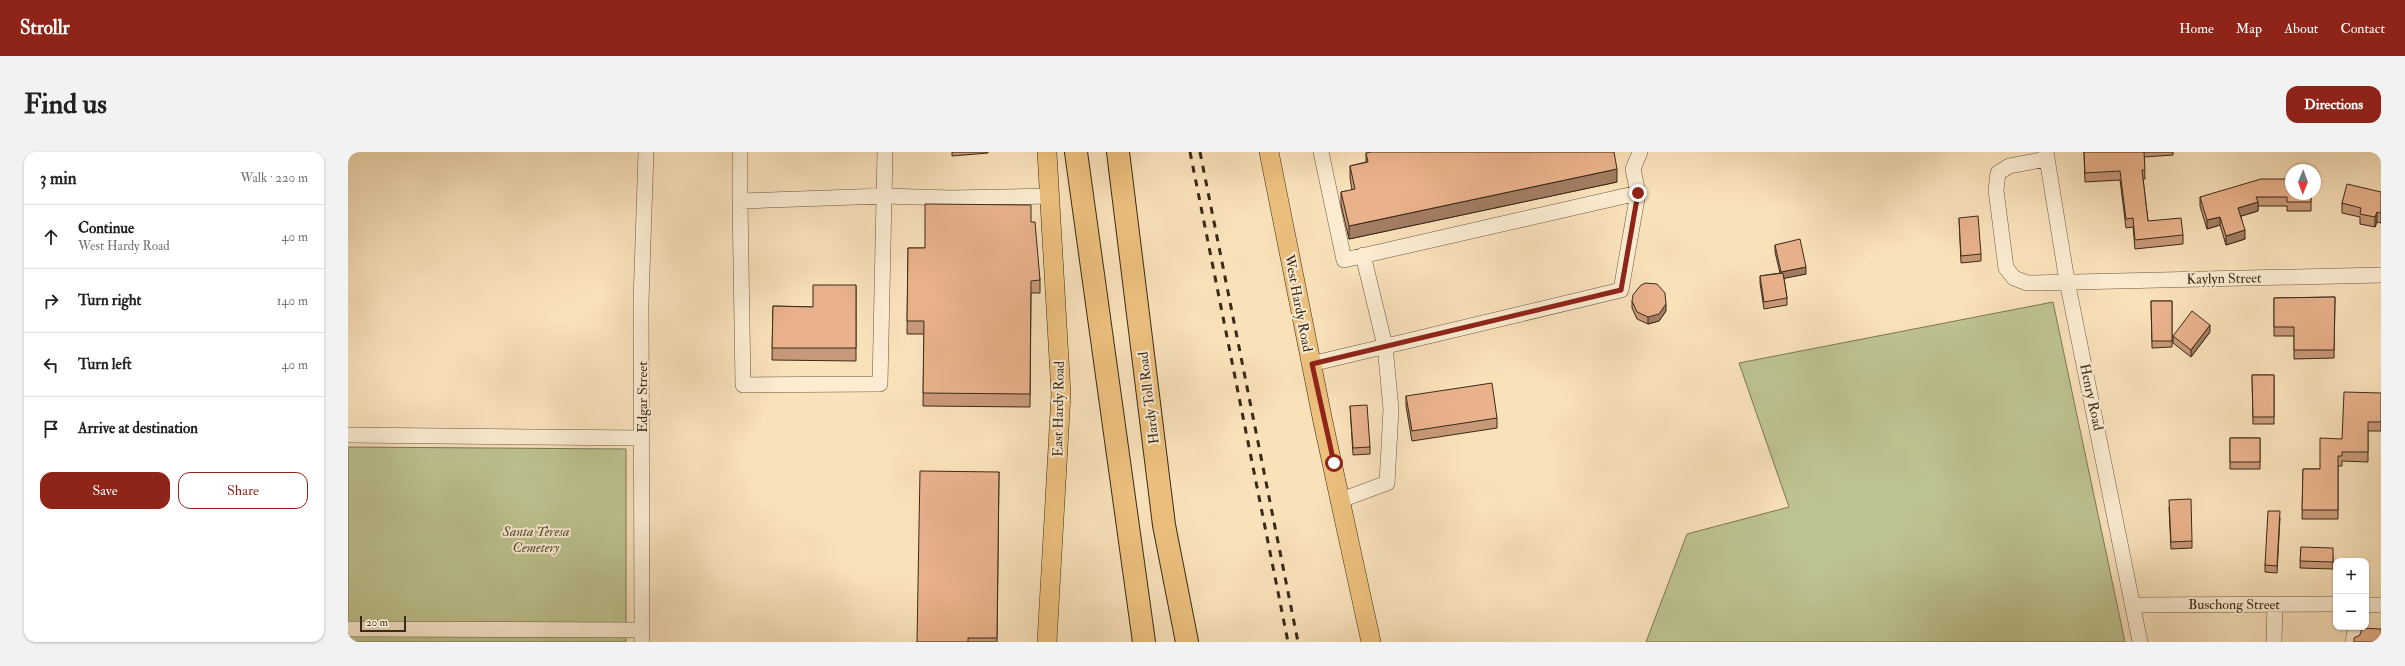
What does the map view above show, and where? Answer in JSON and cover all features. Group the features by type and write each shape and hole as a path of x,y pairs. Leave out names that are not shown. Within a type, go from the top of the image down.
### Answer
{"highway":[{"path":"1076,152 1144,642"},
{"name":"Hardy Toll Road","path":"1118,152 1164,525 1187,642"}],"main road":[{"name":"East Hardy Road","path":"1047,152 1061,394 1047,642"},
{"name":"West Hardy Road","path":"1269,152 1371,642"}],"street":[{"name":"Edgar Street","path":"642,636 641,302 646,152"},
{"path":"740,152 743,384 880,384 885,152"},
{"path":"1321,152 1344,260 1638,193"},
{"path":"1312,364 1621,290 1638,193 1633,169 1640,152"},
{"name":"Henry Road","path":"2046,156 2067,281 2140,642"},
{"name":"Kaylyn Street","path":"2046,156 2009,166 1998,173 1996,190 2006,268 2014,278 2028,283 2381,275"},
{"path":"740,201 884,196 951,198 1049,196"},
{"path":"1341,500 1387,483 1391,409 1385,346 1363,255"},
{"path":"348,435 642,438"},
{"path":"2274,642 2275,604"},
{"name":"Buschong Street","path":"2133,605 2333,604"},
{"path":"2369,605 2381,605"},
{"path":"348,629 642,636"},
{"path":"2353,642 2355,630"}],"green space":[{"path":"2053,302 2125,642 1646,642 1687,534 1789,507 1739,363"},
{"name":"Santa Teresa Cemetery","path":"348,447 626,449 626,642 348,642"}],"building":[{"path":"1614,152 1617,169 1349,226 1341,192 1355,189 1350,166 1368,162 1366,153"},
{"path":"2084,152 2144,152 2145,170 2142,170 2148,221 2181,218 2183,235 2135,240 2133,218 2126,219 2120,171 2085,173"},
{"path":"2261,179 2285,179 2285,197 2256,197 2258,202 2238,208 2245,230 2226,236 2220,217 2207,220 2200,197"},
{"path":"2347,184 2381,192 2381,213 2377,212 2375,217 2360,214 2361,208 2342,203"},
{"path":"2287,200 2311,200 2311,202 2287,202"},
{"path":"925,204 1031,205 1031,222 1035,222 1040,280 1031,281 1030,394 923,393 924,321 907,321 908,248 925,248"},
{"path":"1978,216 1981,254 1961,256 1959,218"},
{"path":"1800,239 1806,267 1781,272 1775,245"},
{"path":"1783,273 1787,298 1764,302 1760,276"},
{"path":"1645,283 1657,284 1665,293 1666,304 1659,314 1648,317 1637,312 1632,301 1633,295 1640,286"},
{"path":"813,285 856,285 856,348 772,348 773,306 813,307"},
{"path":"2335,297 2334,350 2294,350 2294,327 2274,327 2274,298"},
{"path":"2151,301 2172,301 2172,341 2152,341"},
{"path":"2192,311 2210,325 2191,350 2173,336"},
{"path":"2252,375 2274,375 2274,417 2253,417"},
{"path":"1492,383 1497,418 1412,431 1406,396"},
{"path":"2344,392 2381,393 2381,422 2368,422 2368,452 2342,452 2342,456 2338,456 2338,510 2302,510 2303,469 2320,469 2320,438 2342,439"},
{"path":"1367,405 1370,447 1353,448 1350,406"},
{"path":"2230,438 2260,438 2260,462 2230,462"},
{"path":"920,471 999,472 997,638 968,638 968,642 917,642"},
{"path":"2191,499 2192,541 2171,542 2169,500"},
{"path":"2268,511 2280,511 2277,566 2265,565"},
{"path":"2301,547 2333,548 2333,562 2300,561"},
{"path":"2369,628 2381,629 2381,642 2354,642 2354,638 2360,635 2361,630 2369,630"}],"railway":[{"path":"1190,152 1288,642"},
{"path":"1200,152 1298,642"}],"route":[{"path":"1334,463 1323,422 1312,364 1621,290 1638,193"}]}
